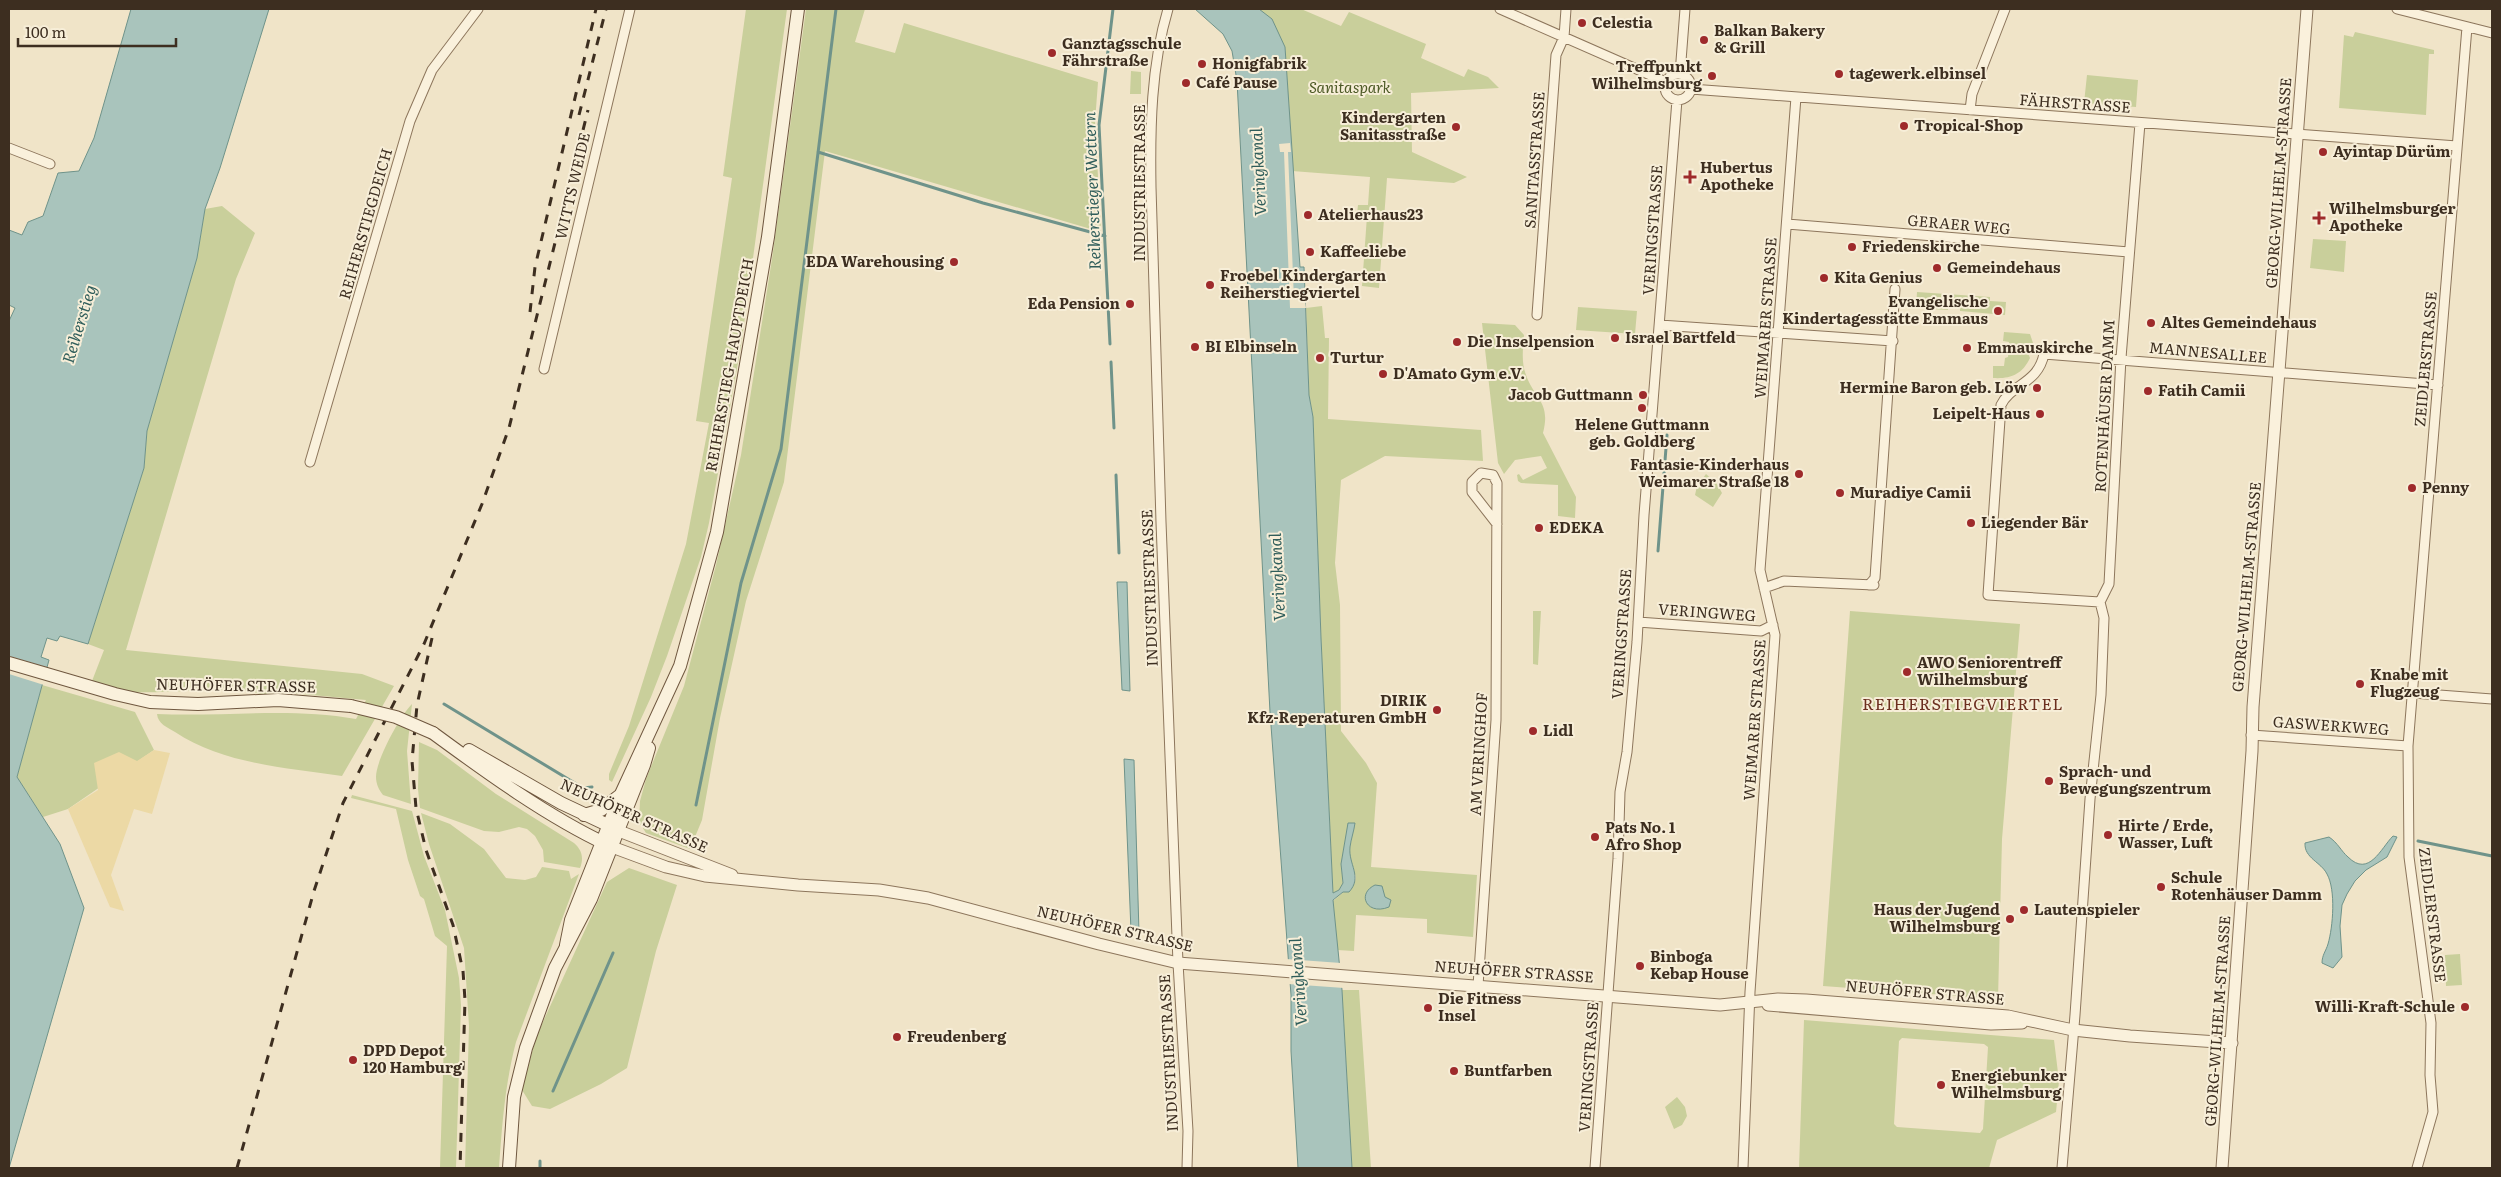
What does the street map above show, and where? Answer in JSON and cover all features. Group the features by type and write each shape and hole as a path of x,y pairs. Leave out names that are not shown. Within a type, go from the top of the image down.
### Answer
{"main road":[{"name":"REIHERSTIEG-HAUPTDEICH","path":"613,828 621,794 680,666 717,532 768,237 798,9"},
{"name":"NEUHÖFER STRASSE","path":"9,663 115,694 160,703 198,704 278,700 351,706 396,717 456,743 584,815 613,828"},
{"name":"REIHERSTIEG-HAUPTDEICH","path":"509,1168 514,1098 520,1065 566,945 581,923 613,828 644,765 656,718"},
{"name":"NEUHÖFER STRASSE","path":"433,733 507,785 607,844"},
{"path":"584,815 601,810 621,794"}],"street":[{"name":"REIHERSTIEGDEICH","path":"310,462 410,121 432,70 478,9"},
{"name":"WITTS WEIDE","path":"544,369 630,9"},
{"name":"INDUSTRIESTRASSE","path":"1168,9 1161,33 1150,142 1161,522 1178,963 1188,1131 1187,1168"},
{"path":"1500,9 1666,82"},
{"name":"SANITASSTRASSE","path":"1537,315 1556,54 1564,37 1566,9"},
{"path":"1680,74 1684,9"},
{"path":"1970,110 1972,94 2005,9"},
{"name":"GEORG-WILHELM-STRASSE","path":"2222,1168 2252,735 2307,9"},
{"path":"2397,9 2492,34"},
{"name":"ZEIDLERSTRASSE","path":"2418,1168 2433,1112 2430,1075 2431,1023 2409,856 2408,746 2466,27"},
{"path":"1680,74 1688,79 1691,89 1686,98 1677,100 1667,94 1666,82 1672,76 1680,74"},
{"name":"FÄHRSTRASSE","path":"1691,89 2457,146"},
{"name":"WEIMARER STRASSE","path":"1743,1168 1749,1003 1775,635 1760,570 1796,97"},
{"name":"VERINGSTRASSE","path":"1595,1168 1618,859 1620,792 1627,752 1638,622 1677,100"},
{"name":"ROTENHÄUSER DAMM","path":"2100,602 2109,584 2121,358 2140,122"},
{"path":"9,148 50,164"},
{"name":"GERAER WEG","path":"1787,224 2129,252"},
{"path":"1764,588 1784,581 1872,585 1875,578 1893,341 1895,289"},
{"path":"1660,326 1893,341"},
{"name":"MANNESALLEE","path":"2100,602 1988,594 2001,405 2006,397 2030,380 2038,370 2044,354 2121,358 2438,385"},
{"name":"AM VERINGHOF","path":"1478,986 1496,720 1497,524 1497,483 1493,475 1481,473 1472,482 1472,492 1497,524"},
{"path":"2062,1168 2090,799 2101,695 2104,618 2100,602"},
{"name":"VERINGWEG","path":"1638,622 1761,631 1773,625"},
{"path":"2413,693 2492,698"},
{"name":"GASWERKWEG","path":"2252,735 2408,746"},
{"name":"NEUHÖFER STRASSE","path":"613,828 746,880"},
{"name":"NEUHÖFER STRASSE","path":"607,844 686,872 746,880 900,893 1178,963 1720,1005 1749,1003 1991,1024 2038,1022 2073,1030 2130,1036 2232,1042"}],"green space":[{"path":"746,9 787,9 741,346 709,523 701,557 651,697 612,782 609,780 609,774 629,726 686,544 709,423 696,421 732,178 723,176"},
{"path":"806,9 865,9 855,42 895,53 904,23 1098,82 1095,122 1101,232 825,151 784,482 746,601 720,718 702,820 690,849 646,833 639,822 640,801 646,779 684,686 716,565 741,455 772,259"},
{"name":"Sanitaspark","path":"1259,9 1301,9 1341,26 1349,12 1426,44 1421,58 1464,77 1468,69 1488,77 1499,88 1411,93 1412,152 1467,177 1454,183 1387,178 1379,288 1362,286 1367,216 1357,214 1358,205 1368,205 1370,177 1292,171 1285,47"},
{"path":"2355,32 2434,50 2434,54 2429,54 2426,115 2339,108 2344,35 2353,37"},
{"path":"1131,71 1141,72 1141,94 1130,94"},
{"path":"2087,75 2138,80 2136,107 2084,103"},
{"path":"222,206 255,233 236,279 126,650 362,674 394,686 342,776 278,767 234,758 194,743 166,727 161,723 157,714 282,713 331,715 356,719 366,700 301,694 260,694 252,691 238,690 134,692 92,681 104,650 88,644 144,468 147,431 197,258 205,209"},
{"path":"2313,239 2346,241 2344,272 2310,268"},
{"path":"1917,292 1990,297 1990,301 2006,302 2005,315 1960,311 1960,304 1948,303 1948,310 1916,308"},
{"path":"1322,306 1325,338 1329,338 1328,419 1481,430 1483,461 1385,456 1341,480 1335,563 1340,605 1341,731 1366,763 1377,783 1371,867 1477,875 1473,937 1427,933 1427,919 1356,915 1354,951 1337,950 1333,901 1355,882 1356,877 1350,858 1350,847 1355,823 1345,841 1341,864 1343,883 1339,890 1333,894 1313,417 1309,395 1306,308"},
{"path":"1578,307 1637,311 1635,334 1576,330"},
{"path":"1482,323 1515,325 1524,335 1524,370 1544,408 1545,423 1543,433 1576,497 1575,518 1558,516 1558,485 1521,483 1518,481 1517,475 1519,474 1523,480 1547,468 1541,456 1515,460 1504,474 1498,463"},
{"path":"2004,332 2030,334 2033,343 2027,351 2030,358 2027,364 2015,375 2005,378 1993,378 1993,366 2004,366 2005,358 2008,357 2009,342 2003,341"},
{"path":"1706,474 1717,484 1722,493 1713,507 1695,495 1697,486"},
{"path":"1533,611 1541,611 1538,665 1533,664"},
{"path":"1850,611 2020,624 2002,839 1998,999 1823,986"},
{"path":"42,685 135,712 154,750 68,809 43,817 17,777"},
{"path":"412,704 407,751 411,804 383,795 378,787 376,777 380,760 389,739 401,718"},
{"path":"419,742 437,750 496,794 574,843 582,854 580,868 544,862 543,850 535,836 527,829 519,827 499,832 484,831 420,808 418,789"},
{"path":"352,795 412,811 424,856 445,910 459,978 461,1005 456,1168 440,1168 447,946 435,936 424,899 420,896 408,860 396,809 351,798"},
{"path":"421,813 450,824 484,849 506,878 525,880 536,877 542,867 569,871 571,879 579,874 516,1042 507,1089 499,1168 465,1168 469,1026 464,948 429,844"},
{"path":"629,868 677,885 656,951 627,1068 601,1084 550,1109 532,1106 522,1090 536,1037 607,882"},
{"path":"2460,954 2462,985 2446,986 2445,955"},
{"path":"1342,990 1359,990 1371,1168 1352,1168"},
{"path":"1804,1020 2054,1040 2059,1081 2056,1112 1997,1140 1989,1168 1799,1168","holes":["1902,1038 1984,1044 1988,1047 1983,1129 1980,1133 1897,1127 1894,1124 1899,1041"]},
{"path":"1677,1097 1685,1107 1687,1116 1682,1125 1674,1129 1665,1107"}],"sand":[{"path":"154,750 170,753 152,814 134,809 111,875 124,911 110,907 68,809 98,790 94,763 119,752 137,761"}],"water":[{"name":"Reiherstieg","path":"131,9 269,9 220,168 205,209 197,258 147,431 144,468 88,644 60,636 57,641 47,638 41,657 49,660 17,777 60,844 84,908 9,1168 9,321 15,308 9,305 9,230 22,235 28,222 43,216 58,173 79,171 94,138"},
{"name":"Veringkanal","path":"1195,9 1259,9 1272,19 1285,47 1300,267 1304,267 1309,395 1313,417 1333,893 1339,890 1343,883 1341,864 1348,823 1355,823 1350,853 1355,881 1349,892 1343,892 1333,900 1342,990 1352,1168 1298,1168 1291,1051 1291,995 1270,712 1237,81 1232,51 1223,34"},
{"path":"1117,582 1127,582 1130,691 1122,690"},
{"path":"1124,759 1134,760 1139,933 1131,931"},
{"path":"2393,836 2397,837 2387,857 2366,870 2355,881 2342,905 2340,926 2342,957 2333,968 2322,963 2331,928 2333,909 2332,889 2327,874 2307,852 2305,843 2329,837 2355,863 2362,864 2374,859"},
{"path":"1375,885 1382,886 1385,897 1391,900 1389,907 1375,909 1367,903 1366,894"}],"pier":[{"path":"1290,143 1291,152 1288,152 1294,300 1305,300 1306,308 1290,308 1284,152 1280,152 1279,144"},
{"path":"9,656 49,668 44,685 9,674"},
{"path":"1286,959 1341,963 1344,988 1288,984"}],"waterway":[{"path":"696,805 741,583 781,449 836,9"},
{"name":"Reiherstieger Wettern","path":"1110,344 1099,125 1113,9"},
{"path":"818,152 983,203 1105,236"},
{"name":"Reiherstieger Wettern","path":"1111,362 1114,428"},
{"path":"1658,551 1667,435"},
{"name":"Reiherstieger Wettern","path":"1116,475 1119,553"},
{"path":"444,704 583,788 592,787"},
{"path":"2418,841 2492,856"},
{"path":"553,1091 613,953"},
{"path":"540,1161 540,1168"}],"railway":[{"path":"530,312 535,267 596,9"},
{"path":"579,115 606,9"},
{"path":"237,1168 314,891 343,803 424,644 482,504 509,428 588,110"},
{"path":"432,638 417,705 412,761 416,808 426,850 453,925 463,971 465,1000 460,1168"}],"place":[{"name":"Celestia","path":"1582,23"},
{"name":"Balkan Bakery & Grill","path":"1704,40"},
{"name":"Ganztagsschule Fährstraße","path":"1052,53"},
{"name":"Honigfabrik","path":"1202,64"},
{"name":"tagewerk.elbinsel","path":"1839,74"},
{"name":"Treffpunkt Wilhelmsburg","path":"1712,76"},
{"name":"Café Pause","path":"1186,83"},
{"name":"Tropical-Shop","path":"1904,126"},
{"name":"Kindergarten Sanitasstraße","path":"1456,127"},
{"name":"Ayintap Dürüm","path":"2323,152"},
{"name":"Hubertus Apotheke","path":"1690,177"},
{"name":"Atelierhaus23","path":"1308,215"},
{"name":"Wilhelmsburger Apotheke","path":"2319,218"},
{"name":"Friedenskirche","path":"1852,247"},
{"name":"Kaffeeliebe","path":"1310,252"},
{"name":"EDA Warehousing","path":"954,262"},
{"name":"Gemeindehaus","path":"1937,268"},
{"name":"Kita Genius","path":"1824,278"},
{"name":"Froebel Kindergarten Reiherstiegviertel","path":"1210,285"},
{"name":"Eda Pension","path":"1130,304"},
{"name":"Evangelische Kindertagesstätte Emmaus","path":"1998,311"},
{"name":"Altes Gemeindehaus","path":"2151,323"},
{"name":"Israel Bartfeld","path":"1615,338"},
{"name":"Die Inselpension","path":"1457,342"},
{"name":"BI Elbinseln","path":"1195,347"},
{"name":"Emmauskirche","path":"1967,348"},
{"name":"Turtur","path":"1320,358"},
{"name":"D'Amato Gym e.V.","path":"1383,374"},
{"name":"Hermine Baron geb. Löw","path":"2037,388"},
{"name":"Fatih Camii","path":"2148,391"},
{"name":"Jacob Guttmann","path":"1643,395"},
{"name":"Helene Guttmann geb. Goldberg","path":"1642,408"},
{"name":"Leipelt-Haus","path":"2040,414"},
{"name":"Fantasie-Kinderhaus Weimarer Straße 18","path":"1799,474"},
{"name":"Penny","path":"2412,488"},
{"name":"Muradiye Camii","path":"1840,493"},
{"name":"Liegender Bär","path":"1971,523"},
{"name":"EDEKA","path":"1539,528"},
{"name":"AWO Seniorentreff Wilhelmsburg","path":"1907,672"},
{"name":"Knabe mit Flugzeug","path":"2360,684"},
{"name":"DIRIK Kfz-Reperaturen GmbH","path":"1437,710"},
{"name":"Lidl","path":"1533,731"},
{"name":"Sprach- und Bewegungszentrum","path":"2049,781"},
{"name":"Hirte / Erde, Wasser, Luft","path":"2108,835"},
{"name":"Pats No. 1 Afro Shop","path":"1595,837"},
{"name":"Schule Rotenhäuser Damm","path":"2161,887"},
{"name":"Lautenspieler","path":"2024,910"},
{"name":"Haus der Jugend Wilhelmsburg","path":"2010,919"},
{"name":"Binboga Kebap House","path":"1640,966"},
{"name":"Willi-Kraft-Schule","path":"2465,1007"},
{"name":"Die Fitness Insel","path":"1428,1008"},
{"name":"Freudenberg","path":"897,1037"},
{"name":"DPD Depot 120 Hamburg","path":"353,1060"},
{"name":"Buntfarben","path":"1454,1071"},
{"name":"Energiebunker Wilhelmsburg","path":"1941,1085"}],"district":[{"name":"REIHERSTIEGVIERTEL","path":"1963,704"}]}
